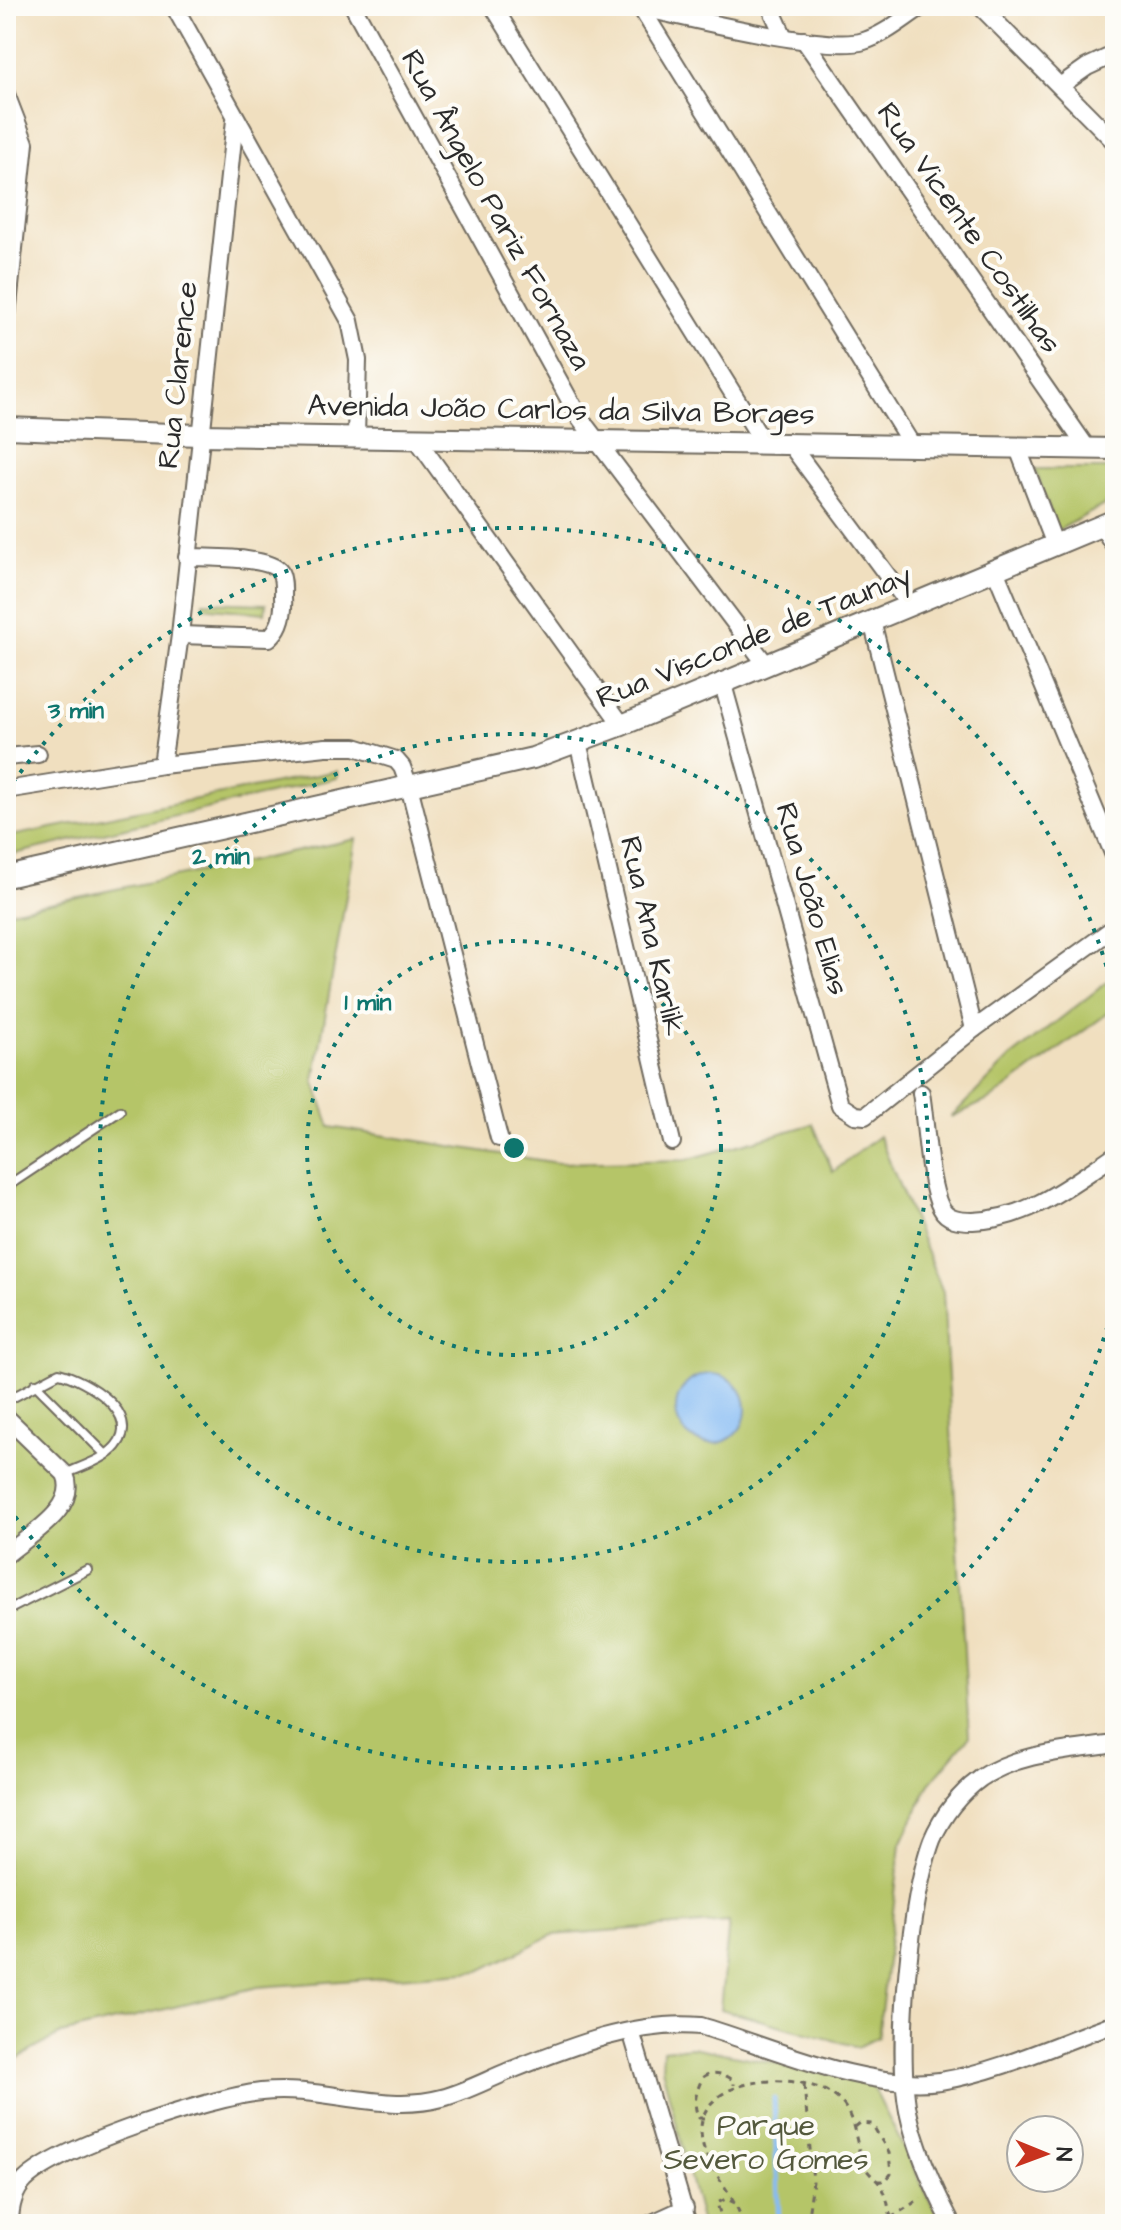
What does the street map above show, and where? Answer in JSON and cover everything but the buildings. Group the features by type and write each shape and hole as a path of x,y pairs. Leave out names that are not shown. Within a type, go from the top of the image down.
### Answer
{"street":[{"path":"174,6 350,321 358,360 356,436"},
{"name":"Rua Ângelo Pariz Fornaza","path":"353,6 593,439 765,663"},
{"path":"493,6 763,442"},
{"path":"770,6 783,35"},
{"path":"636,7 804,40 864,41 923,6"},
{"path":"980,6 1115,142"},
{"path":"636,7 912,445"},
{"name":"Rua Vicente Costilhas","path":"804,40 1087,448"},
{"path":"1060,86 1087,67 1115,54"},
{"path":"6,94 25,143 6,325"},
{"name":"Rua Clarence","path":"162,765 180,635 235,120"},
{"name":"Avenida João Carlos da Silva Borges","path":"6,428 199,435 1115,449"},
{"path":"416,438 622,725"},
{"path":"790,444 910,606"},
{"path":"1017,446 1055,545"},
{"path":"1108,523 1115,547"},
{"name":"Rua Visconde de Taunay","path":"6,877 497,768 578,742 1108,523"},
{"path":"180,635 269,638 279,626 284,603 282,577 275,567 258,561 187,557"},
{"path":"995,570 1115,858"},
{"path":"872,621 974,1029 1115,927"},
{"name":"Rua João Elias","path":"722,681 840,1105 855,1115 865,1116 974,1029"},
{"name":"Rua Ana Karlik","path":"578,742 672,1142"},
{"path":"6,790 264,752 355,747 396,760 409,786 499,1138"},
{"path":"6,757 38,754"},
{"path":"921,1093 936,1195 946,1215 956,1220 993,1220 1012,1216 1047,1201 1115,1155"},
{"path":"6,1555 62,1507 69,1496 70,1485 65,1474 9,1425"},
{"path":"952,2224 935,2189 912,2124 904,2081 911,1950 932,1841 943,1817 979,1780 999,1768 1026,1757 1115,1744"},
{"path":"10,2224 13,2197 23,2182 49,2162 193,2107 262,2092 287,2091 398,2103 440,2099 590,2042 631,2031 681,2024 701,2026 834,2067 904,2081 961,2077 1115,2023"},
{"path":"631,2031 686,2216 650,2224"}],"lane":[{"path":"6,1187 120,1111"},
{"path":"6,1401 59,1373 73,1376 106,1398 121,1416 124,1432 115,1449 65,1474"},
{"path":"35,1384 105,1454"},
{"path":"6,1611 87,1570"}],"path":[{"path":"704,2118 699,2118 695,2110 695,2098 703,2077 710,2073 725,2075 734,2081 733,2087"},
{"path":"743,2224 738,2205 705,2153 700,2127 715,2102 733,2087 770,2081 804,2084 826,2092 845,2106 864,2166 883,2188 893,2224"},
{"path":"804,2084 813,2181 807,2224"},
{"path":"854,2131 857,2124 872,2124 889,2153 891,2174 885,2181 877,2181"},
{"path":"891,2218 935,2189"},
{"path":"723,2224 717,2203 726,2199 738,2205"}],"green space":[{"path":"1035,469 1115,469 1115,499 1057,531"},
{"path":"203,602 266,604 265,613 203,607"},
{"path":"337,771 337,778 6,856 6,837"},
{"path":"356,839 314,1080 330,1127 558,1163 686,1160 813,1124 833,1172 879,1136 943,1292 969,1737 930,1783 901,1844 878,2037 858,2047 720,2009 729,1922 552,1935 480,1971 258,1987 61,2034 6,2065 6,912"},
{"path":"1115,976 1115,1008 991,1099 951,1117 1010,1058"},
{"name":"Parque Severo Gomes","path":"691,2047 870,2081 942,2224 702,2224 662,2068 663,2050"}],"water":[{"path":"711,1374 736,1384 746,1409 736,1434 711,1444 686,1434 676,1409 686,1384"}],"waterway":[{"path":"774,2099 779,2224"}]}
